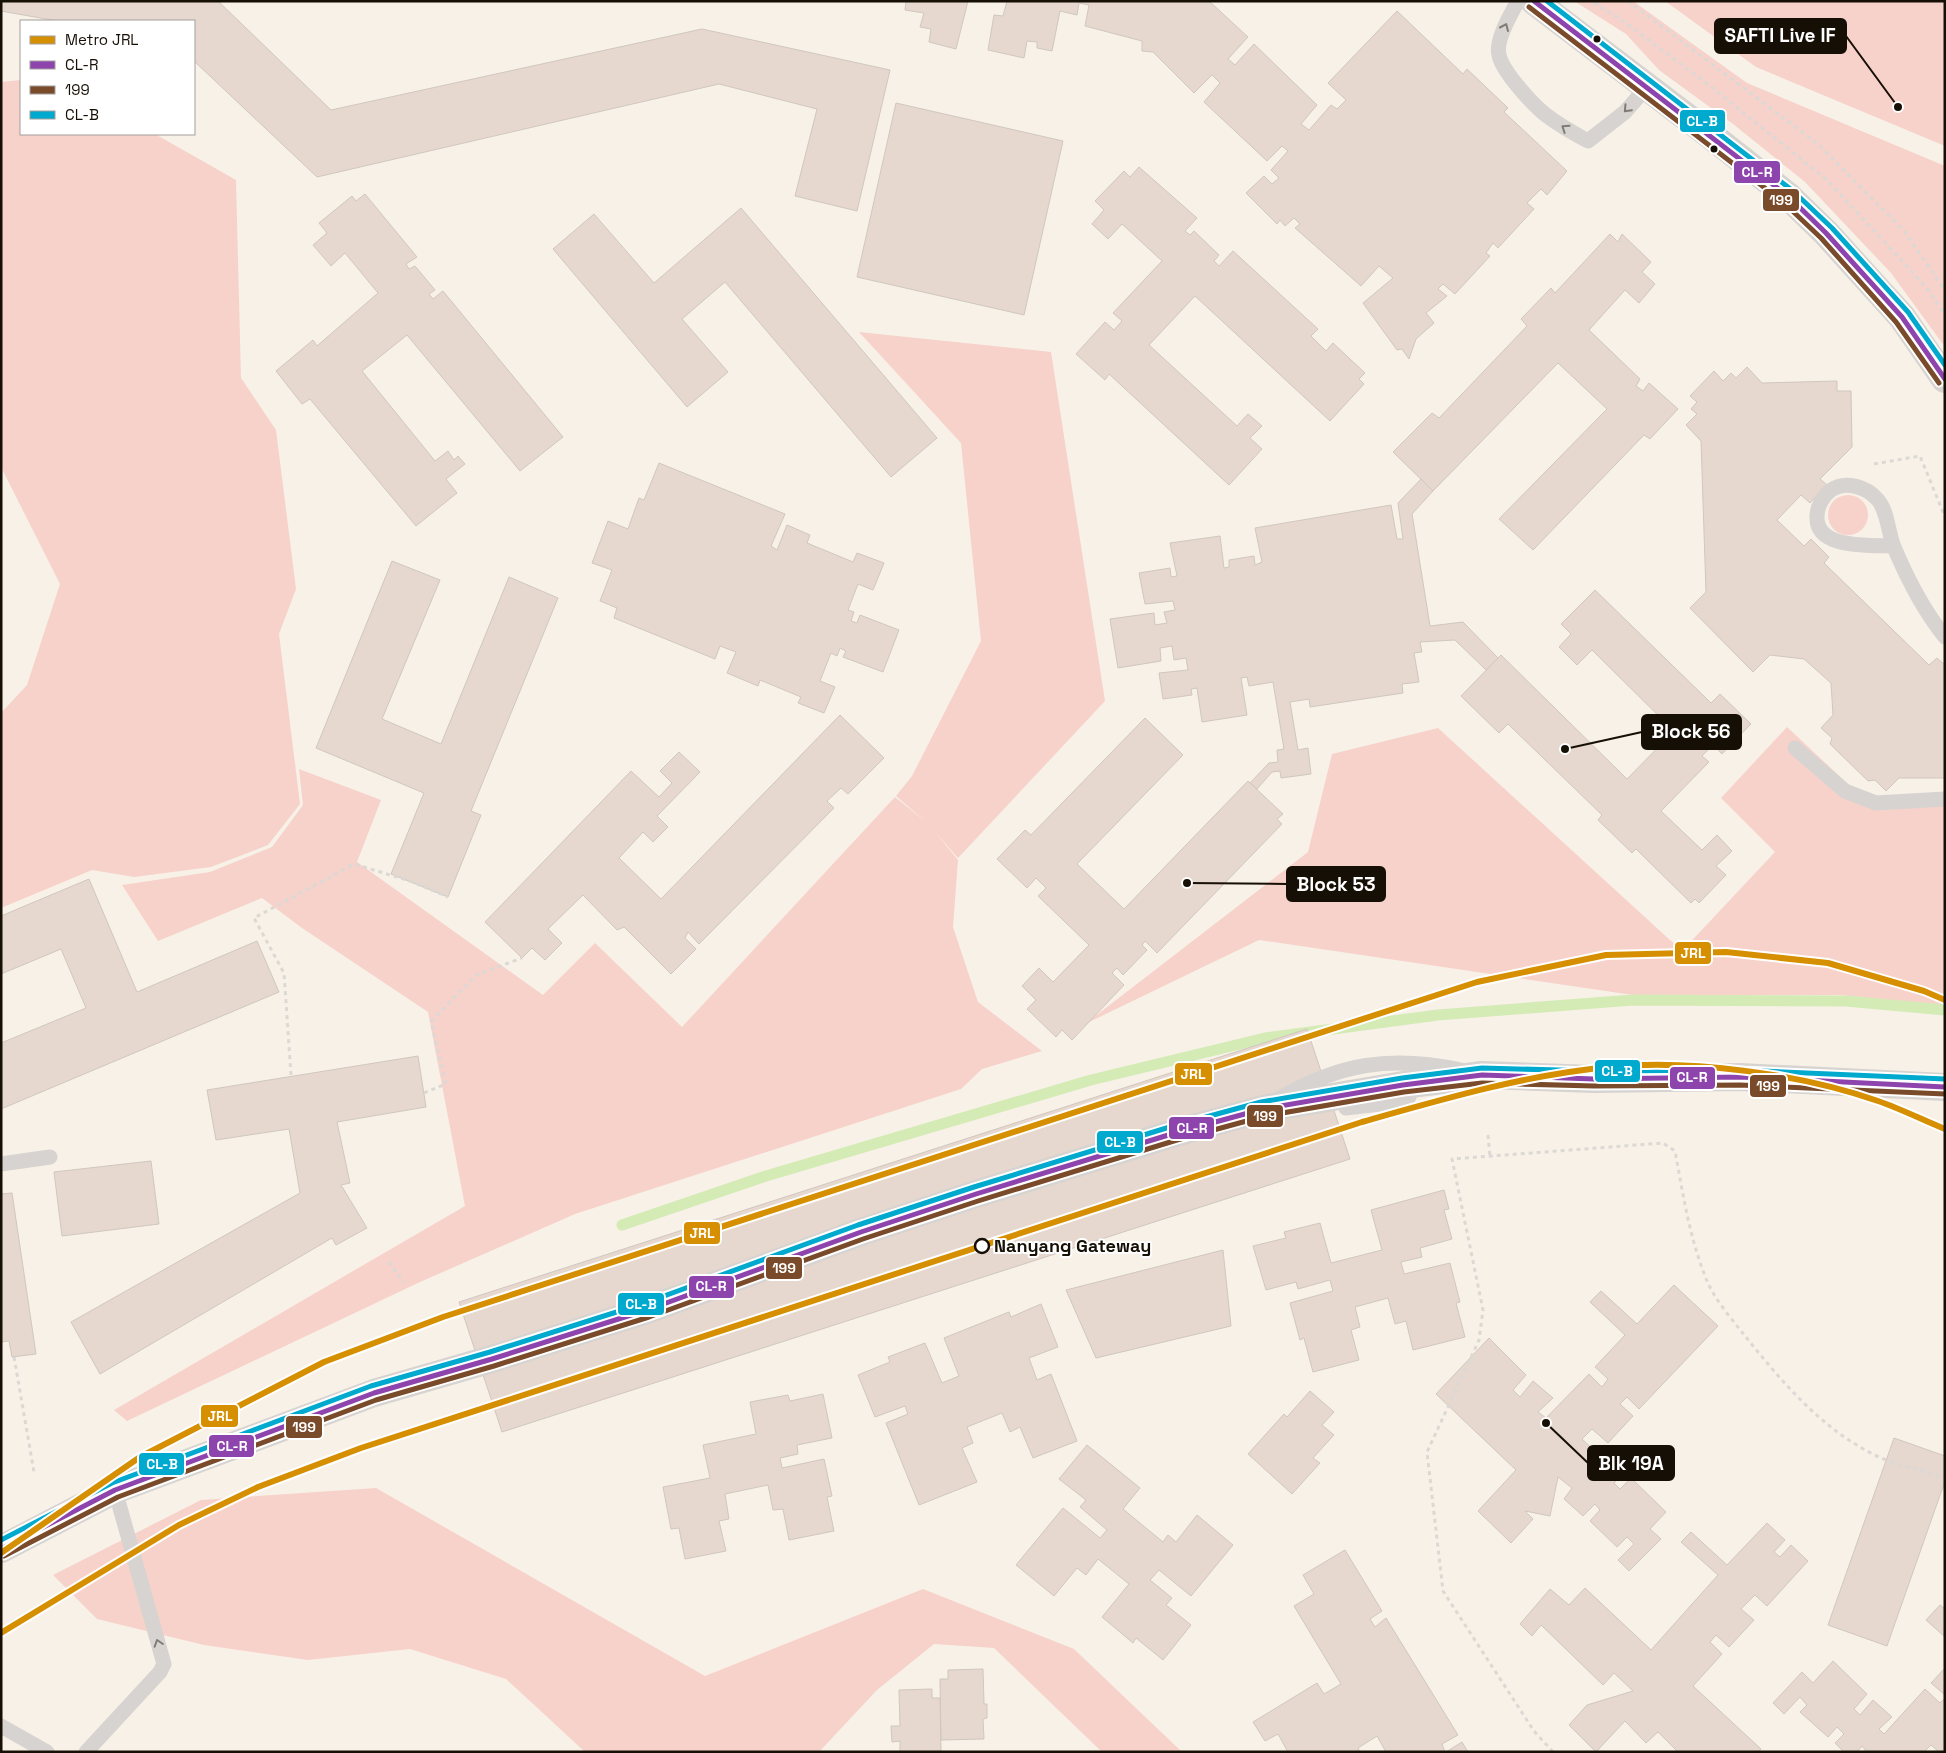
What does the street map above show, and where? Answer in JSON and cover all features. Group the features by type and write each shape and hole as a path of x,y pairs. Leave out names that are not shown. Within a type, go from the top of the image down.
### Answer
{"street":[{"path":"1534,1 1581,35 1646,88 1710,134 1788,196 1826,233 1902,317 1945,379"},
{"path":"1,1549 115,1490 374,1393 492,1360 647,1310 861,1232 976,1194 1175,1133 1262,1109 1402,1085 1482,1075 1594,1079 1740,1078 1945,1087"}],"lane":[{"path":"1518,1 1502,35 1498,54 1509,74 1545,114 1571,132 1588,140 1625,112 1646,88 1630,61 1620,51 1567,10 1547,1"},
{"path":"1894,546 1838,542 1822,531 1816,517 1819,505 1826,493 1838,485 1851,485 1866,490 1879,501 1894,546 1923,604 1945,637"},
{"path":"1795,748 1845,790 1876,803 1945,800"},
{"path":"1,1164 50,1157"},
{"path":"86,1752 160,1672 164,1661 148,1612 115,1490"},
{"path":"1,1726 47,1752"}],"path":[{"path":"1628,1 1818,144 1905,232 1945,291"},
{"path":"1869,465 1920,456 1945,517"},
{"path":"291,1075 284,973 254,918 354,864 410,880 448,896"},
{"path":"424,1093 446,1084 431,1021 476,975 522,958"},
{"path":"1488,1135 1490,1157"},
{"path":"1553,1752 1534,1731 1443,1591 1427,1452 1479,1340 1483,1310 1452,1159 1663,1143 1675,1151 1688,1227 1706,1279 1731,1318 1767,1364 1804,1405 1850,1440 1880,1458 1945,1477"},
{"path":"389,1262 404,1283"},
{"path":"14,1357 34,1472"}],"shaded area":[{"path":"1574,1 1633,1 1747,83 1945,166 1945,347 1891,273 1805,182 1733,124 1659,70 1626,34"},
{"path":"1665,1 1945,1 1945,146 1756,67"},
{"path":"20,80 20,135 157,135 236,180 241,378 276,430 296,589 279,634 300,804 268,845 211,867 134,877 92,870 1,908 1,713 27,685 60,584 1,467 1,82"},
{"path":"859,332 1051,352 1105,701 958,858 935,832 958,860 953,927 978,1002 1042,1051 982,1069 961,1089 575,1214 420,1282 127,1421 114,1410 465,1206 428,1012 302,928 262,898 158,941 122,885 210,872 272,847 303,805 299,769 381,800 357,862 543,995 595,943 682,1027 895,797 926,822 896,796 912,776 981,641 961,443"},
{"path":"1848,495 1862,501 1868,515 1862,529 1848,535 1834,529 1828,515 1834,501"},
{"path":"1787,727 1866,801 1945,805 1945,1006 1841,995 1633,995 1259,940 1085,1024 1308,852 1332,754 1438,728 1682,951 1775,852 1721,798"},
{"path":"376,1488 705,1676 923,1589 1074,1649 1182,1752 1102,1752 994,1648 934,1644 877,1690 819,1752 585,1752 506,1679 410,1649 308,1660 204,1645 97,1619 53,1575 201,1500"}],"building":[{"path":"1,1 218,1 331,110 702,29 890,70 857,211 795,196 817,109 719,84 317,177 195,62 195,20 51,20 1,11"},
{"path":"906,1 968,1 956,49 929,42 931,29 920,27 924,13 905,10"},
{"path":"1007,1 1209,1 1248,37 1228,59 1235,65 1254,44 1317,105 1301,124 1309,130 1331,105 1337,109 1346,100 1328,83 1397,11 1463,74 1467,69 1508,108 1504,112 1567,171 1547,195 1541,189 1527,203 1534,209 1498,248 1493,243 1486,253 1490,256 1455,294 1443,284 1438,289 1447,296 1426,313 1434,323 1416,339 1409,359 1402,349 1397,350 1363,303 1393,278 1379,266 1361,286 1295,228 1300,224 1294,218 1285,226 1280,220 1277,224 1246,193 1264,176 1272,184 1279,178 1271,170 1288,151 1282,146 1267,161 1204,102 1220,83 1212,75 1194,93 1153,52 1142,51 1142,41 1085,26 1089,5 1079,3 1077,15 1060,11 1052,51 1037,48 1037,42 1027,41 1024,58 988,50 994,15 1003,16"},
{"path":"896,103 1063,141 1024,315 857,277"},
{"path":"1139,167 1197,218 1185,231 1190,235 1194,231 1219,255 1214,261 1219,266 1233,251 1318,329 1311,336 1326,351 1333,343 1365,373 1359,379 1364,384 1330,421 1195,296 1149,345 1237,426 1248,414 1262,426 1250,438 1262,449 1229,485 1109,374 1105,380 1076,354 1105,322 1114,330 1122,321 1113,313 1162,261 1122,224 1108,239 1092,224 1104,210 1095,201 1124,171 1130,177"},
{"path":"365,194 417,257 406,264 409,269 415,266 435,290 429,294 433,299 443,291 563,437 520,471 407,335 362,371 435,461 448,451 454,460 458,456 465,464 446,479 457,493 416,526 310,399 302,404 276,371 313,340 317,346 378,293 345,253 331,266 313,245 327,233 319,223 352,196 356,201"},
{"path":"741,208 937,438 891,477 725,282 682,319 728,372 687,407 553,249 594,214 654,283"},
{"path":"1610,234 1618,242 1622,234 1651,262 1642,272 1655,284 1639,303 1625,290 1589,330 1640,379 1636,386 1643,391 1649,383 1678,409 1650,439 1644,435 1533,550 1499,519 1607,409 1558,363 1433,491 1393,452 1432,413 1439,418 1527,326 1521,319 1551,288 1555,293"},
{"path":"1747,367 1762,383 1837,381 1837,391 1851,391 1852,447 1820,479 1827,485 1810,503 1801,495 1777,520 1804,546 1811,539 1829,557 1824,563 1929,665 1937,658 1945,665 1945,778 1899,778 1886,791 1875,780 1868,781 1830,744 1832,738 1821,728 1833,715 1831,683 1804,659 1770,655 1753,672 1690,608 1706,592 1701,441 1686,425 1697,414 1691,409 1697,402 1690,396 1714,371 1723,381 1731,373 1736,378"},
{"path":"659,463 785,514 771,546 777,550 787,525 810,535 807,543 853,562 857,553 884,563 873,590 858,584 848,610 854,612 851,621 857,623 860,615 899,630 883,672 843,657 846,651 840,648 837,656 831,653 820,681 835,687 824,713 798,703 801,697 760,680 758,686 727,673 736,652 720,646 715,659 614,618 617,608 600,601 612,570 592,563 608,521 628,529 639,498 644,500"},
{"path":"1421,479 1433,491 1412,514 1430,626 1463,622 1498,658 1486,670 1455,640 1420,642 1422,652 1414,653 1419,682 1402,684 1403,693 1310,707 1309,699 1290,702 1298,750 1308,748 1311,774 1281,778 1280,771 1272,772 1257,789 1250,783 1269,763 1278,762 1277,750 1284,749 1273,682 1249,686 1247,677 1241,678 1247,715 1202,722 1197,688 1191,689 1192,695 1163,699 1159,673 1188,670 1186,658 1174,660 1172,646 1160,648 1161,661 1118,668 1110,619 1154,613 1155,625 1167,623 1164,612 1175,610 1173,601 1145,604 1139,573 1170,568 1171,577 1177,576 1170,543 1220,536 1224,568 1229,567 1229,560 1254,556 1255,565 1262,562 1255,528 1391,505 1397,539 1403,539 1398,503"},
{"path":"392,561 440,580 382,719 441,744 509,577 558,598 471,811 481,815 448,897 391,874 424,793 316,748"},
{"path":"1595,590 1711,703 1720,694 1751,724 1722,754 1713,745 1702,756 1709,762 1661,811 1702,850 1717,835 1732,851 1716,866 1726,875 1699,903 1695,899 1691,903 1636,849 1632,853 1598,820 1602,815 1508,724 1499,733 1461,696 1501,655 1627,779 1674,731 1592,650 1577,665 1559,647 1571,634 1561,624"},
{"path":"840,715 884,758 848,794 841,788 827,801 834,808 699,944 688,932 685,938 696,949 671,974 624,927 617,930 583,895 548,929 562,943 545,960 532,948 522,958 485,922 631,771 659,797 672,783 660,771 679,752 700,772 657,816 668,827 653,842 643,832 619,858 661,899"},
{"path":"1145,718 1183,755 1077,864 1124,909 1248,781 1283,814 1277,819 1282,824 1157,953 1145,941 1142,945 1147,950 1123,975 1117,968 1112,973 1124,985 1072,1040 1062,1030 1056,1037 1027,1009 1036,1000 1022,986 1039,968 1053,982 1089,945 1038,896 1046,888 1036,878 1027,888 997,859 1025,830 1031,835"},
{"path":"89,879 137,992 257,941 279,992 1,1109 1,1043 86,1008 61,949 1,974 1,916"},
{"path":"1307,1029 1350,1159 502,1432 459,1302"},
{"path":"418,1056 426,1107 337,1122 350,1183 341,1185 367,1228 336,1245 332,1238 100,1374 71,1322 300,1193 289,1129 216,1140 207,1090"},
{"path":"151,1161 159,1224 62,1236 54,1172"},
{"path":"1444,1190 1449,1209 1444,1210 1452,1239 1420,1248 1422,1257 1401,1262 1404,1274 1450,1263 1460,1302 1456,1303 1465,1337 1413,1350 1406,1321 1395,1324 1388,1298 1355,1307 1360,1327 1351,1330 1359,1360 1313,1372 1304,1338 1300,1340 1290,1303 1333,1291 1330,1280 1298,1289 1296,1282 1266,1290 1253,1246 1286,1238 1284,1232 1320,1223 1331,1263 1382,1250 1371,1210"},
{"path":"12,1193 36,1354 12,1357 9,1341 1,1342 1,1194"},
{"path":"1223,1250 1231,1326 1096,1358 1066,1290"},
{"path":"1674,1285 1718,1326 1639,1409 1627,1397 1620,1404 1633,1416 1608,1443 1592,1429 1582,1439 1599,1455 1593,1462 1597,1465 1606,1454 1624,1472 1614,1483 1620,1489 1631,1478 1666,1512 1650,1529 1661,1539 1629,1571 1618,1560 1634,1544 1627,1537 1617,1547 1590,1521 1600,1510 1595,1504 1583,1516 1564,1499 1572,1488 1558,1477 1550,1516 1525,1511 1533,1519 1511,1543 1478,1511 1516,1470 1436,1394 1489,1338 1526,1375 1513,1390 1520,1397 1533,1381 1553,1398 1538,1412 1546,1418 1589,1374 1602,1387 1608,1379 1595,1367 1625,1335 1590,1302 1601,1291 1637,1324"},
{"path":"1041,1304 1058,1347 1029,1358 1037,1380 1051,1374 1077,1441 1033,1458 1020,1427 1010,1432 1002,1413 967,1427 973,1443 962,1448 977,1482 919,1505 886,1423 908,1414 905,1406 875,1417 858,1375 890,1362 888,1357 925,1343 942,1383 959,1376 944,1338 1009,1312 1011,1317"},
{"path":"1310,1391 1334,1412 1322,1425 1334,1435 1313,1458 1320,1463 1292,1494 1248,1454 1284,1414 1287,1417"},
{"path":"823,1394 832,1438 797,1445 798,1454 780,1458 782,1468 824,1459 832,1496 827,1497 834,1531 789,1540 783,1509 773,1510 768,1485 725,1494 729,1519 719,1521 726,1551 685,1559 679,1528 671,1529 663,1487 710,1478 703,1445 756,1434 750,1402 788,1395 790,1401"},
{"path":"1894,1438 1945,1456 1945,1481 1887,1646 1828,1625"},
{"path":"1087,1445 1140,1488 1123,1509 1163,1542 1168,1535 1176,1542 1197,1515 1233,1545 1191,1596 1159,1570 1150,1580 1172,1598 1166,1605 1191,1625 1163,1660 1136,1638 1133,1643 1102,1617 1129,1584 1098,1559 1086,1575 1077,1568 1054,1596 1016,1565 1063,1508 1100,1538 1107,1530 1080,1507 1086,1500 1059,1479"},
{"path":"1767,1523 1785,1540 1774,1552 1780,1557 1791,1545 1808,1561 1767,1606 1755,1595 1741,1609 1754,1620 1729,1647 1716,1635 1710,1642 1722,1654 1693,1686 1761,1749 1758,1752 1678,1752 1658,1732 1646,1743 1625,1721 1596,1752 1569,1725 1587,1705 1633,1691 1614,1673 1603,1685 1541,1625 1532,1636 1520,1624 1550,1589 1569,1605 1585,1588 1651,1650 1718,1575 1681,1542 1691,1532 1727,1565"},
{"path":"1345,1550 1382,1611 1370,1619 1375,1627 1386,1618 1458,1735 1442,1744 1445,1752 1386,1752 1377,1736 1358,1748 1360,1752 1288,1752 1278,1734 1265,1741 1253,1722 1317,1683 1324,1694 1341,1684 1294,1606 1314,1594 1303,1575"},
{"path":"1940,1605 1945,1609 1945,1637 1926,1620"},
{"path":"1833,1661 1867,1694 1854,1709 1860,1715 1873,1700 1892,1717 1879,1729 1884,1734 1925,1689 1940,1703 1945,1698 1945,1752 1939,1752 1931,1745 1924,1752 1867,1752 1862,1746 1857,1752 1844,1752 1835,1743 1844,1734 1837,1727 1828,1737 1800,1712 1807,1705 1800,1697 1784,1714 1773,1703 1802,1672 1813,1683"},
{"path":"1945,1668 1945,1695 1931,1683"},
{"path":"983,1669 984,1704 987,1704 987,1718 983,1719 984,1739 941,1740 940,1679 948,1679 948,1670"},
{"path":"932,1689 932,1698 940,1698 941,1752 900,1752 900,1741 892,1742 891,1726 900,1726 899,1690"},
{"path":"1462,1742 1468,1752 1446,1752"}],"waterway":[{"path":"622,1225 766,1176 1091,1080 1265,1038 1438,1015 1633,1000 1846,1001 1945,1010"}],"metro line":[{"name":"JRL","path":"1,1553 140,1457 324,1362 443,1317 1477,982 1606,955 1726,952 1828,963 1924,991 1945,1000"},
{"name":"JRL","path":"1,1633 179,1525 258,1487 361,1448 1362,1122 1454,1097 1515,1082 1609,1067 1641,1065 1710,1067 1780,1076 1847,1091 1887,1104 1945,1129"}],"transit line":[{"name":"CL-R","path":"1534,1 1788,196 1826,233 1902,317 1945,379"},
{"name":"CL-B","path":"1547,1 1793,191 1832,228 1908,312 1945,365"},
{"name":"199","path":"1529,7 1783,202 1821,238 1896,322 1939,383"},
{"name":"CL-B","path":"1,1540 112,1483 371,1386 490,1352 645,1303 858,1225 974,1187 1173,1126 1261,1102 1402,1078 1482,1068 1594,1071 1740,1070 1945,1079"},
{"name":"CL-R","path":"1,1549 115,1490 374,1393 492,1359 647,1310 861,1232 976,1194 1175,1133 1263,1109 1403,1085 1482,1075 1594,1079 1740,1077 1945,1087"},
{"name":"199","path":"4,1556 118,1497 376,1400 494,1366 649,1317 863,1239 978,1201 1177,1140 1265,1116 1404,1092 1482,1083 1594,1086 1740,1085 1945,1094"}],"place":[{"name":"SAFTI Live IF","path":"1898,107"},
{"name":"Block 56","path":"1565,749"},
{"name":"Block 53","path":"1187,883"},
{"name":"Nanyang Gateway","path":"982,1246"},
{"name":"Blk 19A","path":"1546,1423"}]}
